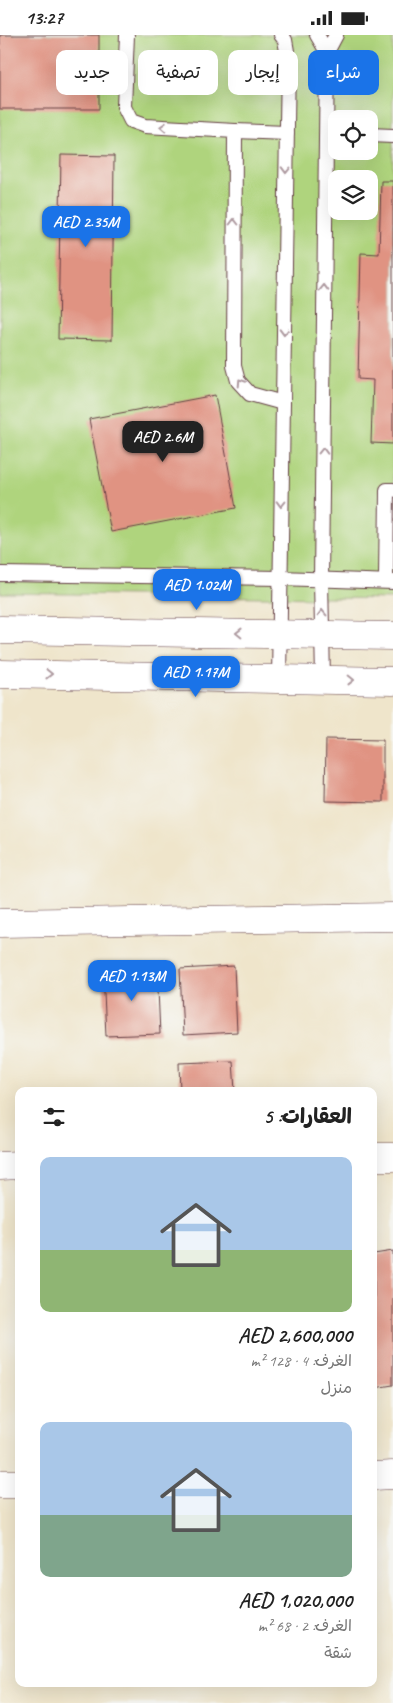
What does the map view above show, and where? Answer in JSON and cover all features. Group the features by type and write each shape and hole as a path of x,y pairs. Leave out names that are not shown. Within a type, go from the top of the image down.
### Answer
{"main road":[{"path":"0,630 393,637"},
{"path":"0,674 393,681"},
{"path":"0,923 393,917"},
{"path":"377,1157 393,1157"},
{"path":"0,1166 15,1165"},
{"path":"377,1476 393,1475"},
{"path":"0,1484 15,1484"}],"lane":[{"path":"127,35 124,107 131,121 145,127 287,133"},
{"path":"317,35 326,50"},
{"path":"328,50 336,35"},
{"path":"279,679 288,37"},
{"path":"329,95 330,110"},
{"path":"235,131 234,366 238,381 250,394 283,403"},
{"path":"378,135 393,136"},
{"path":"323,680 321,580 330,160"},
{"path":"0,574 280,578 390,582 387,490 393,490"}],"green space":[{"path":"0,35 393,35 393,599 0,593"}],"building":[{"path":"0,35 99,35 99,50 56,50 56,95 99,95 99,109 0,109"},
{"path":"61,155 114,156 112,340 58,339"},
{"path":"381,181 393,181 393,444 371,443 373,380 358,379 361,253 379,254"},
{"path":"215,395 236,508 111,532 89,419"},
{"path":"326,739 383,740 383,802 325,801"},
{"path":"234,966 237,1032 183,1035 180,969"},
{"path":"157,967 160,1034 106,1036 103,970"},
{"path":"233,1061 235,1087 180,1087 179,1063"},
{"path":"393,1251 393,1385 377,1388 377,1254"}]}
